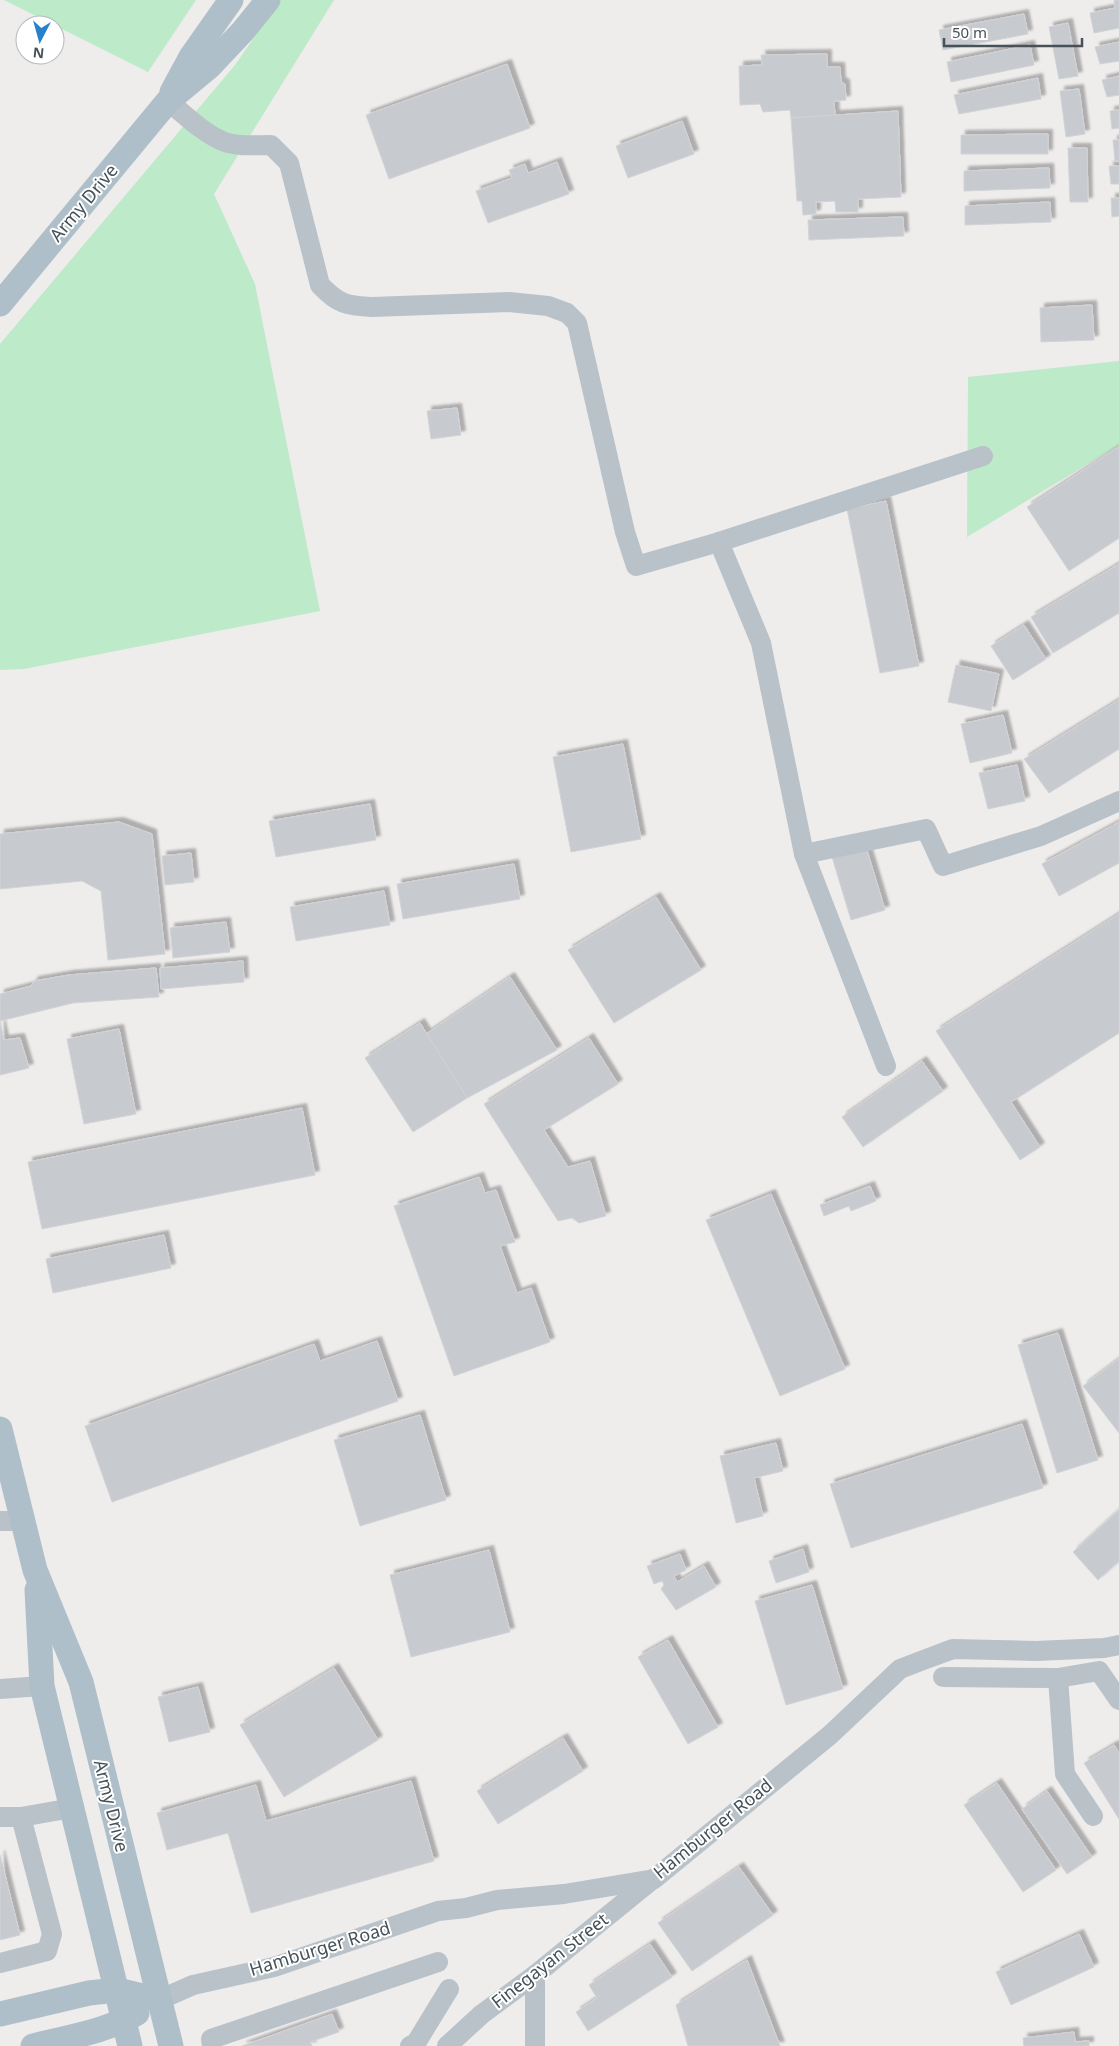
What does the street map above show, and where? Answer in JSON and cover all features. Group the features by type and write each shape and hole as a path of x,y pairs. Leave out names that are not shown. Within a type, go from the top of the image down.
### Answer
{"main road":[{"name":"Army Drive","path":"0,304 168,101 209,68 243,32 268,0"},
{"path":"243,32 278,0"},
{"name":"Army Drive","path":"168,101 191,57 226,6"},
{"name":"Army Drive","path":"0,1429 12,1521 36,1570 81,1682 171,2046"},
{"name":"Army Drive","path":"36,1570 42,1686 130,2046"},
{"path":"0,2014 89,1992 117,1990 159,2000"},
{"path":"33,2046 97,2030 124,2021 159,2000"}],"street":[{"path":"168,101 209,133 225,142 245,146 271,145 290,162 320,285 332,298 351,306 372,307 509,302 548,306 567,313 577,323 625,532 636,566 719,542 983,456"},
{"path":"719,542 761,643 804,854 886,1066"},
{"path":"804,854 926,829 942,866 1042,836 1119,801"},
{"name":"Hamburger Road","path":"159,2000 193,1985 274,1966 438,1911 466,1908 498,1900 564,1894 654,1879 830,1735 900,1669 953,1649 1036,1651 1098,1649 1119,1645"},
{"path":"1098,1649 1099,1671 1119,1700"},
{"path":"943,1677 1058,1678 1099,1671"},
{"path":"1058,1678 1065,1774 1092,1816"},
{"path":"0,1689 42,1686"},
{"path":"0,1817 21,1817 72,1808"},
{"path":"0,1962 47,1951 52,1934 21,1817"},
{"name":"Finegayan Street","path":"447,2046 482,2014 535,1975 654,1879"},
{"path":"212,2046 210,2039 438,1962"},
{"path":"535,1975 535,2046"},
{"path":"410,2046 416,2043 449,1989"}],"green space":[{"path":"4,0 196,0 148,72 65,30 65,15 34,15"},
{"path":"280,0 334,0 214,194 255,284 320,611 24,669 0,670 0,344 235,65"},
{"path":"1119,361 1119,445 967,537 968,377"}],"building":[{"path":"1114,0 1119,0 1119,28 1094,33 1090,13 1115,8"},
{"path":"1024,14 1028,34 943,50 939,30"},
{"path":"1068,23 1078,76 1059,79 1049,27"},
{"path":"1119,42 1119,61 1100,64 1095,47"},
{"path":"1030,45 1034,65 951,82 947,62"},
{"path":"827,54 827,67 840,67 841,82 845,84 846,100 834,101 835,116 791,118 790,110 763,112 760,104 740,105 739,66 762,65 761,55"},
{"path":"507,64 530,128 389,179 366,115"},
{"path":"1119,76 1119,95 1107,97 1102,80"},
{"path":"1038,78 1041,99 959,114 954,95"},
{"path":"1079,89 1085,134 1066,137 1060,91"},
{"path":"1119,110 1119,128 1112,129 1110,111"},
{"path":"898,111 901,197 858,199 858,212 836,212 835,201 816,202 816,214 803,215 802,201 797,201 791,118"},
{"path":"682,121 694,154 628,178 616,146"},
{"path":"1048,134 1048,154 961,154 961,135"},
{"path":"1113,140 1119,140 1119,161 1115,161"},
{"path":"1068,148 1087,148 1088,202 1070,202"},
{"path":"557,162 569,194 488,223 476,191 512,178 509,170 525,164 528,173"},
{"path":"1109,166 1119,166 1119,184 1111,184"},
{"path":"1049,168 1050,188 964,191 964,171"},
{"path":"1111,198 1119,198 1119,216 1112,217"},
{"path":"1050,202 1051,222 965,225 965,206"},
{"path":"903,217 904,236 809,240 808,220"},
{"path":"1092,305 1094,340 1041,342 1040,308"},
{"path":"457,408 461,435 431,439 427,411"},
{"path":"1119,447 1119,538 1069,571 1027,507"},
{"path":"886,501 919,666 880,673 847,509"},
{"path":"1119,564 1119,613 1053,653 1031,617"},
{"path":"1024,625 1046,659 1013,680 991,646"},
{"path":"956,665 999,674 991,711 948,702"},
{"path":"1119,700 1119,749 1049,793 1024,759"},
{"path":"1003,715 1012,753 970,763 961,724"},
{"path":"623,744 641,839 571,852 553,757"},
{"path":"1017,765 1025,801 988,809 979,773"},
{"path":"370,804 376,840 276,857 269,821"},
{"path":"119,822 152,834 165,954 108,960 101,891 82,881 0,889 0,834"},
{"path":"1119,822 1119,863 1059,896 1042,864"},
{"path":"866,847 885,910 851,920 832,857"},
{"path":"191,853 194,882 165,885 162,856"},
{"path":"514,864 520,899 403,919 397,884"},
{"path":"384,891 390,925 296,941 290,907"},
{"path":"656,897 701,970 614,1023 568,950"},
{"path":"1119,914 1119,1033 1011,1102 1040,1147 1020,1160 936,1031"},
{"path":"226,922 230,952 173,958 170,928"},
{"path":"243,961 244,982 161,989 160,968"},
{"path":"156,968 159,997 73,1003 0,1021 0,994 31,986 34,981 69,975"},
{"path":"510,977 557,1050 467,1098 426,1034"},
{"path":"0,1021 4,1040 20,1038 29,1068 0,1075"},
{"path":"420,1023 467,1098 413,1132 365,1058"},
{"path":"119,1029 136,1114 84,1124 67,1039"},
{"path":"589,1038 618,1084 544,1130 568,1167 590,1161 606,1216 579,1223 572,1218 558,1221 484,1104"},
{"path":"922,1061 943,1091 863,1147 842,1117"},
{"path":"302,1108 315,1175 42,1229 28,1162"},
{"path":"479,1177 485,1193 496,1190 515,1242 500,1246 517,1293 531,1288 550,1342 454,1376 394,1206"},
{"path":"870,1186 876,1201 851,1211 849,1206 824,1216 820,1205"},
{"path":"771,1194 845,1369 780,1396 706,1220"},
{"path":"164,1235 171,1268 53,1293 46,1259"},
{"path":"1058,1333 1098,1460 1057,1473 1018,1345"},
{"path":"377,1341 398,1401 112,1502 85,1426 314,1344 320,1361"},
{"path":"1119,1359 1119,1433 1083,1386"},
{"path":"420,1415 446,1500 360,1526 334,1440"},
{"path":"1022,1424 1043,1488 851,1548 830,1484"},
{"path":"776,1443 783,1471 754,1478 763,1516 736,1523 720,1456"},
{"path":"1119,1510 1119,1561 1098,1580 1073,1552"},
{"path":"803,1549 809,1572 776,1583 769,1561"},
{"path":"489,1550 510,1632 411,1657 390,1575"},
{"path":"680,1554 686,1570 674,1576 677,1582 704,1566 716,1587 676,1610 661,1589 664,1585 662,1581 654,1584 647,1566"},
{"path":"812,1585 843,1689 786,1705 755,1601"},
{"path":"668,1640 718,1727 688,1744 638,1657"},
{"path":"334,1668 378,1740 284,1797 240,1725"},
{"path":"198,1687 210,1732 169,1742 158,1697"},
{"path":"563,1738 583,1771 498,1824 477,1791"},
{"path":"1114,1745 1119,1753 1119,1819 1084,1763"},
{"path":"411,1781 434,1861 251,1913 228,1833 167,1850 157,1813 256,1785 266,1821"},
{"path":"997,1783 1056,1870 1023,1892 964,1805"},
{"path":"1047,1791 1092,1857 1067,1874 1022,1809"},
{"path":"0,1855 20,1935 0,1940"},
{"path":"739,1867 773,1915 692,1971 658,1923"},
{"path":"1079,1934 1094,1967 1011,2005 996,1972"},
{"path":"650,1944 672,1977 588,2031 576,2012 597,1998 589,1985"},
{"path":"747,1960 780,2046 688,2046 676,2005"},
{"path":"332,2014 339,2032 310,2042 312,2046 242,2046"},
{"path":"1074,2032 1075,2042 1089,2041 1089,2046 1024,2046 1023,2038"}]}
